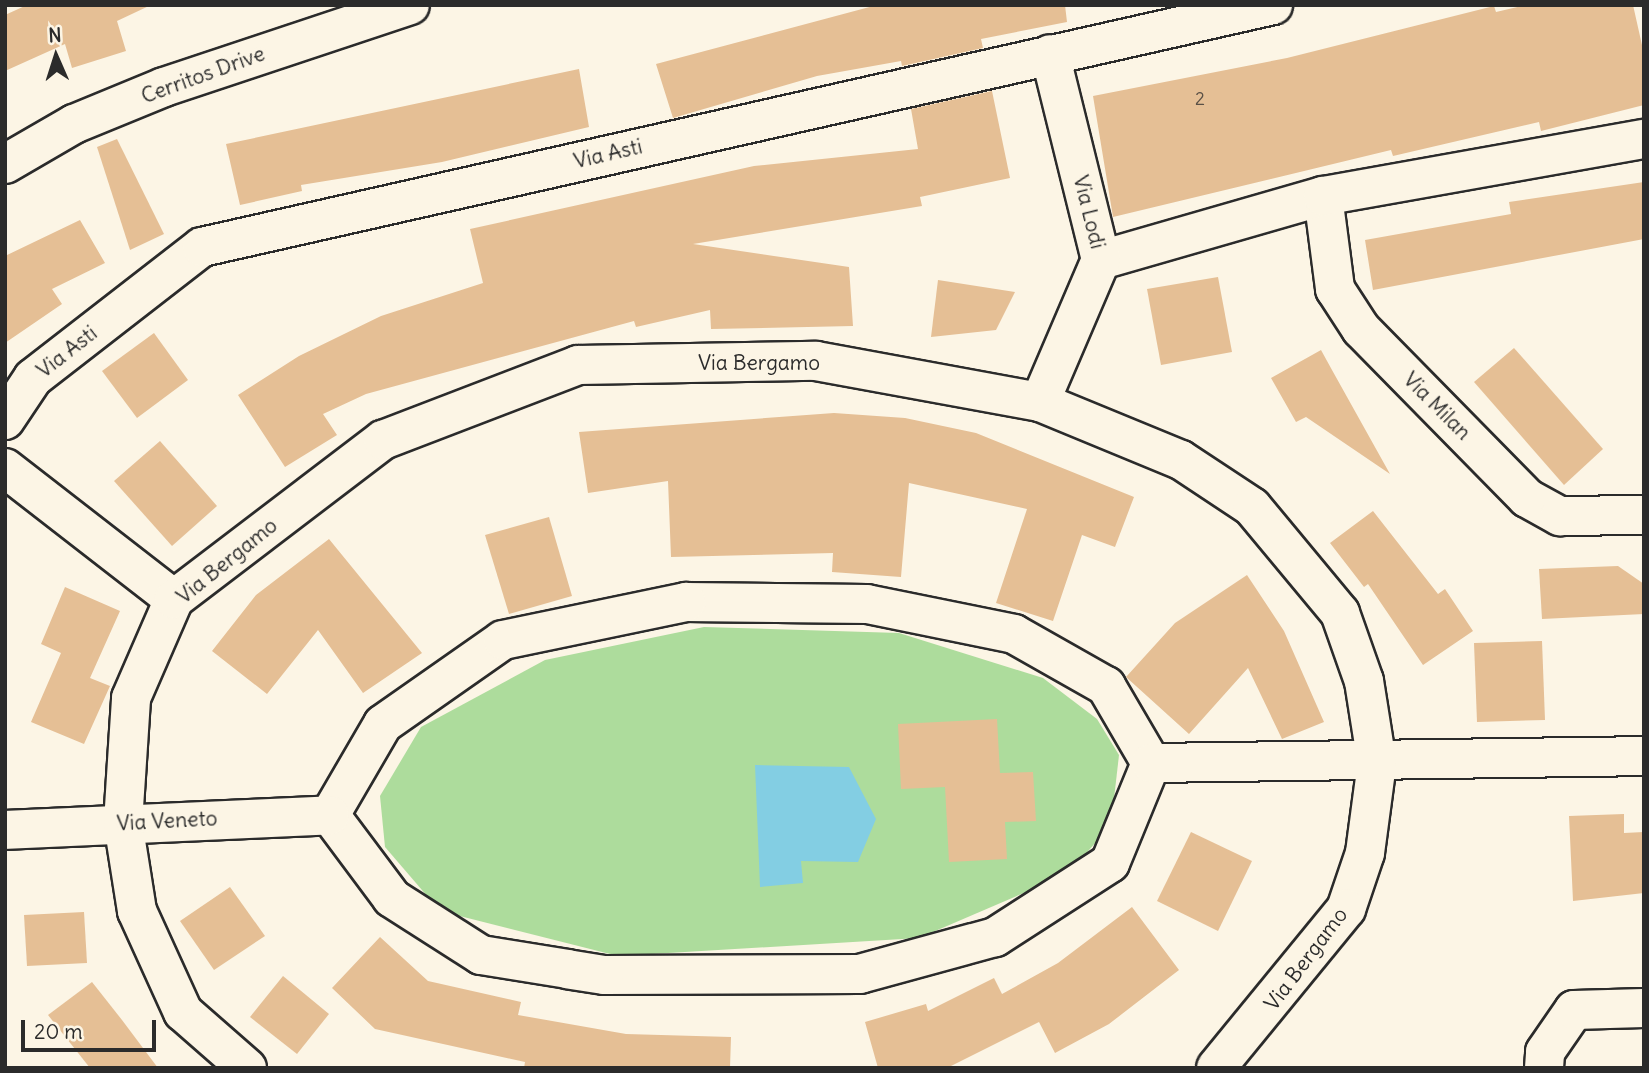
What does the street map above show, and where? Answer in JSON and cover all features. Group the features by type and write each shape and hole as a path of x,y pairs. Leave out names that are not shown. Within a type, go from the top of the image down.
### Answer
{"street":[{"name":"Cerritos Drive","path":"5,164 74,124 164,87 410,5"},
{"name":"Via Asti","path":"5,420 33,378 202,247 1273,5"},
{"name":"Via Lodi","path":"1040,402 1101,260 1050,54"},
{"path":"1101,260 1323,196 1644,139"},
{"name":"Via Milan","path":"1323,196 1335,289 1354,319 1527,498 1560,516 1644,515"},
{"name":"Via Bergamo","path":"247,1068 183,1012 137,911 123,823 131,698 174,599 383,440 578,365 816,361 1040,402 1181,460 1252,507 1302,560 1340,613 1364,681 1377,763 1365,853 1346,909 1216,1068"},
{"path":"5,468 174,599"},
{"path":"685,602 867,604 1014,634 1106,686 1151,763 1110,863 995,937 860,974 604,975 481,955 392,898 330,815 383,724 503,640 685,602"},
{"path":"1151,763 1377,763 1644,756"},
{"name":"Via Veneto","path":"5,830 330,815"},
{"path":"1544,1068 1545,1052 1574,1010 1644,1008"}],"green space":[{"path":"704,627 899,633 1043,678 1097,719 1119,755 1111,825 1068,874 919,938 618,956 440,911 385,847 380,796 421,727 545,660"}],"water":[{"path":"755,765 849,767 876,819 858,862 801,861 803,883 760,887"}],"building":[{"path":"27,5 151,5 117,21 126,51 72,68 65,44 5,71 5,15"},
{"path":"877,5 1065,5 1067,22 981,39 983,48 902,66 901,61 817,76 673,118 656,64"},
{"path":"1526,5 1633,5 1644,54 1644,105 1541,131 1539,122 1393,156 1391,150 1113,217 1093,96 1287,58 1494,6 1496,12"},
{"path":"579,69 589,127 442,162 301,185 302,191 240,205 226,144"},
{"path":"992,91 1010,178 920,197 922,206 693,244 849,267 853,326 711,329 710,310 636,327 634,321 366,394 323,414 337,435 285,467 238,395 299,356 381,316 483,283 470,229 754,166 918,149 911,109"},
{"path":"117,139 164,234 130,250 97,147"},
{"path":"1644,182 1644,239 1373,290 1365,240 1511,214 1509,202"},
{"path":"80,220 105,263 52,289 62,304 5,343 5,256"},
{"path":"1218,277 1232,352 1161,365 1147,289"},
{"path":"938,280 1015,292 996,330 931,337"},
{"path":"154,333 188,380 137,418 102,371"},
{"path":"1514,348 1603,449 1564,485 1474,382"},
{"path":"1321,350 1390,474 1306,417 1296,422 1271,378"},
{"path":"834,413 905,418 976,433 1134,497 1115,547 1082,535 1053,621 996,603 1027,509 909,483 901,577 832,572 833,553 671,557 668,481 588,493 579,432"},
{"path":"160,441 217,506 172,546 114,481"},
{"path":"1373,511 1438,594 1445,589 1473,631 1423,665 1368,584 1364,587 1330,543"},
{"path":"549,517 572,596 509,614 485,535"},
{"path":"329,539 422,653 363,693 318,630 267,694 212,651 256,595"},
{"path":"1618,566 1644,584 1644,614 1542,619 1539,569"},
{"path":"1247,575 1284,631 1324,722 1282,739 1248,668 1189,734 1126,677 1175,623"},
{"path":"65,587 120,611 90,678 110,686 84,744 31,722 61,653 41,644"},
{"path":"1542,641 1545,720 1477,722 1474,643"},
{"path":"997,719 1000,773 1033,772 1036,821 1005,822 1007,859 949,862 945,787 901,789 898,724"},
{"path":"1624,814 1624,833 1644,832 1644,893 1573,901 1569,816"},
{"path":"1191,832 1252,861 1218,931 1157,901"},
{"path":"230,887 265,936 214,970 180,921"},
{"path":"1132,907 1179,970 1109,1024 1055,1053 1039,1022 947,1068 878,1068 865,1022 926,1004 928,1011 994,978 1002,994 1058,963"},
{"path":"84,912 87,963 27,966 24,915"},
{"path":"380,937 428,981 521,1002 518,1015 626,1034 731,1037 730,1068 524,1068 525,1062 375,1029 332,988"},
{"path":"283,976 329,1014 297,1054 250,1017"},
{"path":"92,982 158,1068 90,1068 48,1015"}]}
